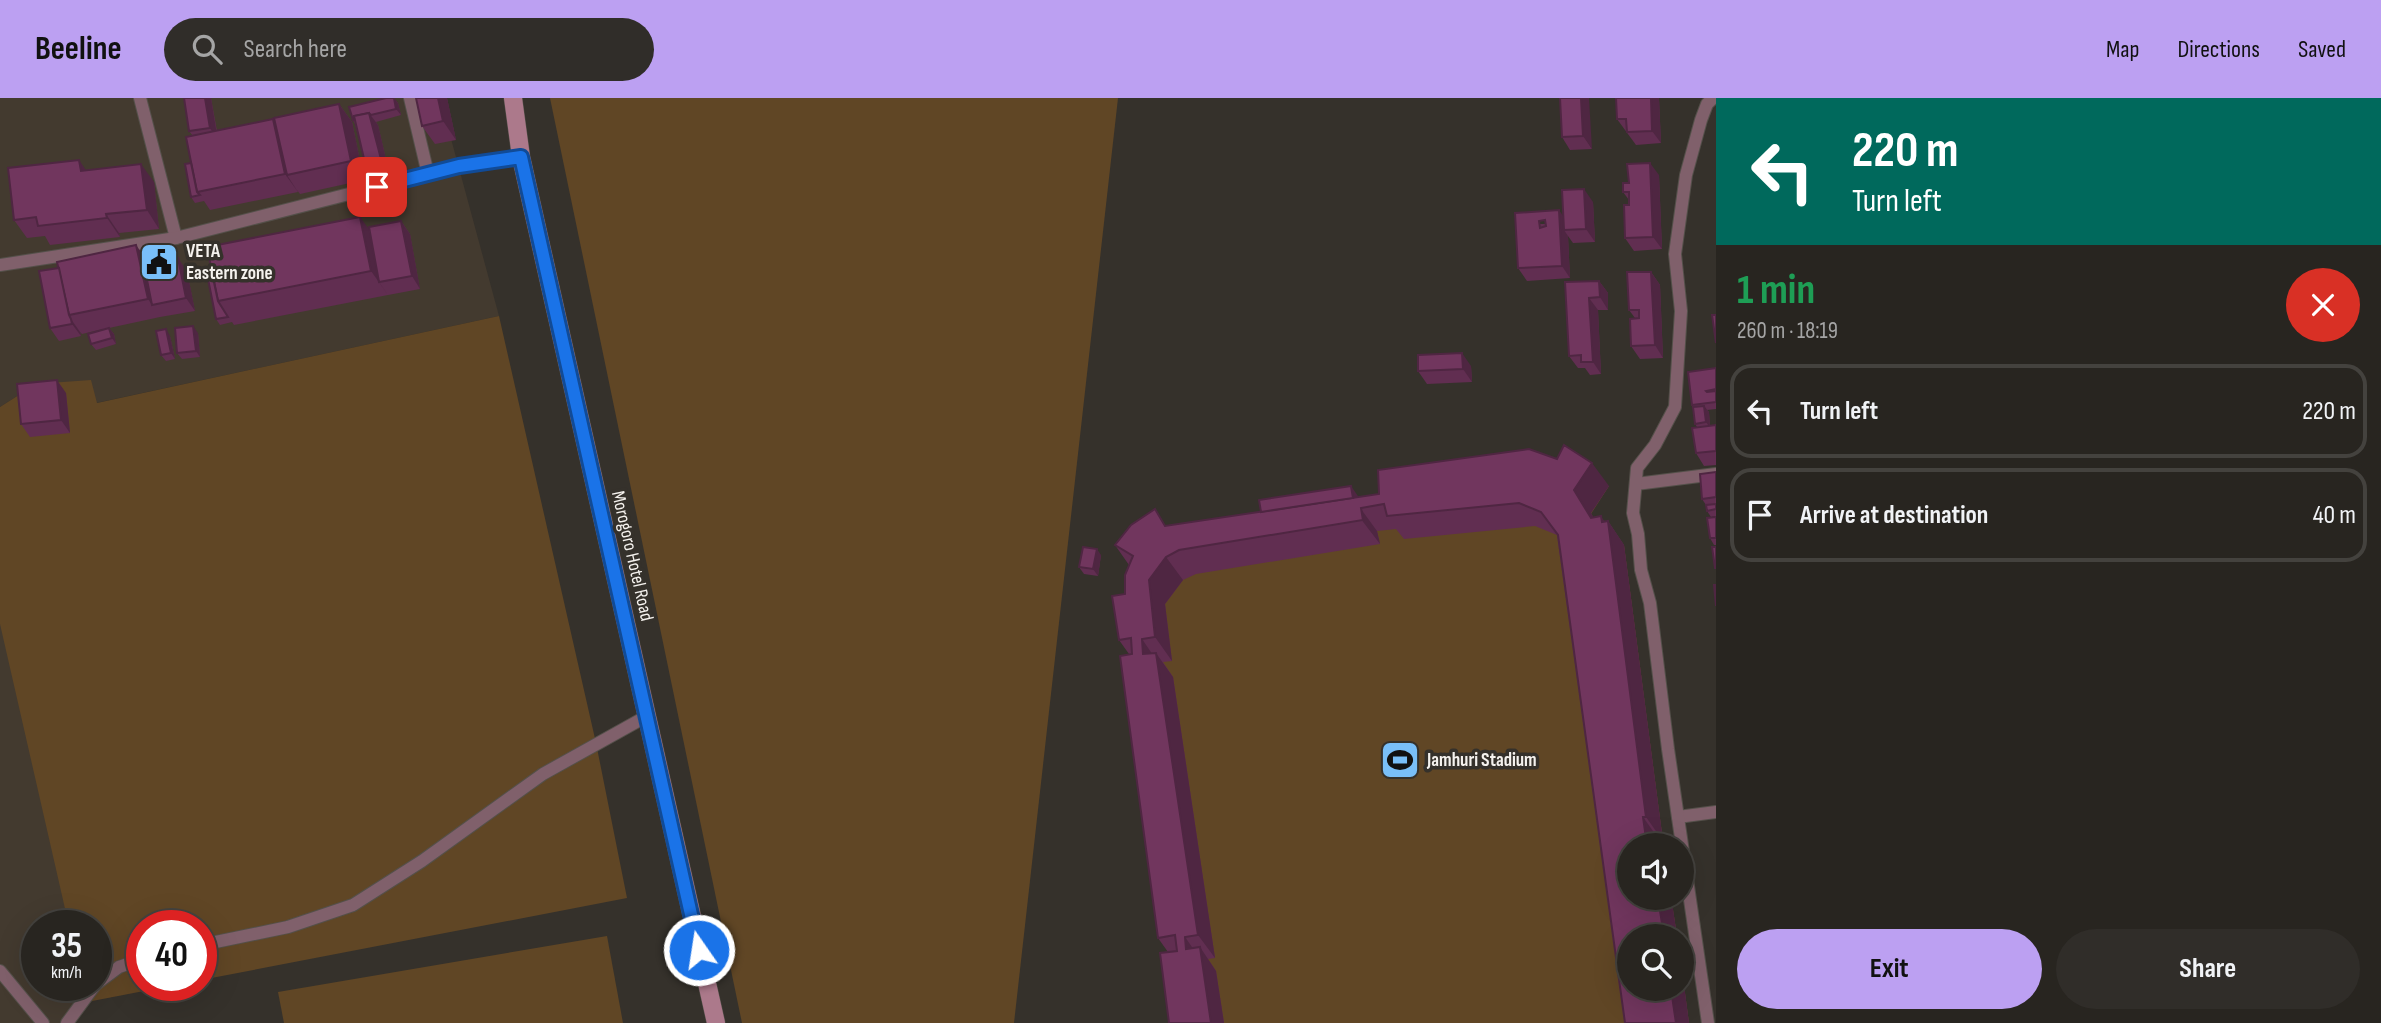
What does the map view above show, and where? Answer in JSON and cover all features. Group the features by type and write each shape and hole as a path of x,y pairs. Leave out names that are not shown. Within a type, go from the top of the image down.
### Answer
{"street":[{"name":"Morogoro Hotel Road","path":"513,98 521,157 716,1023"}],"lane":[{"path":"140,98 176,238"},
{"path":"410,98 428,174"},
{"path":"1708,1023 1650,603 1641,570 1633,513 1637,468 1656,445 1675,407 1681,311 1675,254 1686,175 1701,120 1707,104 1713,98"},
{"path":"0,265 176,238 459,166 521,157"},
{"path":"1636,484 1716,474"},
{"path":"217,942 288,928 353,905 422,861 543,774 648,716"},
{"path":"1678,817 1716,812"},
{"path":"0,971 43,1023"},
{"path":"67,1023 84,1001"}],"shaded area":[{"path":"0,98 440,98 499,316 96,403 33,386 0,407"},
{"path":"550,98 1118,98 1014,1023 742,1023"},
{"path":"499,316 596,743 627,898 217,977 217,910 126,910 126,994 112,997 112,910 65,910 0,624 0,407 33,386 91,380 97,403"},
{"name":"Jamhuri Stadium","path":"1609,486 1591,514 1608,541 1624,545 1662,833 1617,833 1617,910 1673,910 1675,924 1617,924 1617,1001 1686,1001 1689,1023 1183,1023 1132,569"},
{"path":"0,620 66,910 21,910 21,1001 87,1001 75,1023 0,1023"},
{"path":"607,936 623,1023 284,1023 278,992"}],"building":[{"path":"184,98 205,98 210,128 189,131"},
{"path":"394,98 396,109 354,116 353,120 349,107"},
{"path":"416,98 438,98 443,121 422,126"},
{"path":"1560,98 1581,98 1583,136 1562,137"},
{"path":"1616,98 1651,98 1652,131 1627,132 1626,119 1617,119"},
{"path":"339,104 351,161 287,175 274,118"},
{"path":"369,113 381,159 365,163 354,116"},
{"path":"273,119 285,174 197,192 186,137"},
{"path":"79,160 81,171 141,164 147,210 106,214 107,218 38,226 36,217 14,220 8,168"},
{"path":"191,163 200,195 191,197 185,164"},
{"path":"1650,163 1653,237 1625,238 1624,205 1629,205 1629,192 1623,192 1623,183 1629,183 1627,164"},
{"path":"1584,189 1586,229 1564,230 1562,190"},
{"path":"1559,210 1562,266 1518,268 1515,213","holes":["1545,220 1546,226 1540,228 1539,221"]},
{"path":"360,217 371,271 218,301 207,247"},
{"path":"401,221 412,276 379,282 369,227"},
{"path":"136,245 148,299 69,315 57,262"},
{"path":"178,258 186,298 152,305 144,265"},
{"path":"59,268 72,324 50,328 39,271"},
{"path":"1627,272 1651,272 1655,345 1631,346 1630,319 1639,318 1639,310 1629,310"},
{"path":"212,273 218,301 228,317 216,319 207,274"},
{"path":"1599,281 1600,297 1589,298 1593,362 1581,362 1581,355 1569,356 1565,282"},
{"path":"1712,315 1716,315 1716,343"},
{"path":"193,326 196,351 177,353 175,328"},
{"path":"109,328 112,338 91,344 88,334"},
{"path":"166,329 171,353 161,355 156,331"},
{"path":"1462,353 1463,369 1418,371 1418,355"},
{"path":"1716,368 1716,389 1706,391 1716,391 1716,402 1692,405 1688,372"},
{"path":"57,380 61,420 21,424 17,384"},
{"path":"1704,406 1706,422 1695,424 1693,407"},
{"path":"1716,425 1716,451 1696,453 1692,428"},
{"path":"1564,445 1592,463 1574,490 1591,518 1601,516 1602,522 1608,521 1646,817 1643,817 1645,833 1617,833 1617,910 1660,910 1662,924 1617,924 1617,965 1558,535 1541,512 1519,503 1387,516 1384,504 1361,508 1363,520 1179,550 1166,557 1149,580 1155,637 1142,639 1143,654 1156,653 1198,935 1185,937 1186,949 1200,947 1211,1023 1169,1023 1160,953 1177,951 1175,935 1158,938 1120,656 1132,654 1131,638 1119,640 1112,596 1125,594 1125,575 1133,556 1115,545 1131,525 1155,509 1165,526 1379,494 1378,470 1529,449 1557,459"},
{"path":"1716,472 1716,497 1702,499 1700,474"},
{"path":"1351,486 1353,498 1261,512 1259,500"},
{"path":"1716,504 1716,509 1707,511 1706,505"},
{"path":"1716,517 1716,538 1710,538 1707,518"},
{"path":"1083,547 1097,549 1093,569 1079,567"},
{"path":"1712,547 1716,547 1716,568 1715,568"},
{"path":"1622,1001 1673,1001 1676,1023 1625,1023"}],"place":[{"name":"VETA Eastern zone","path":"159,262"},
{"name":"Jamhuri Stadium","path":"1400,760"}],"route":[{"path":"377,187 459,166 521,157 699,950"}]}
